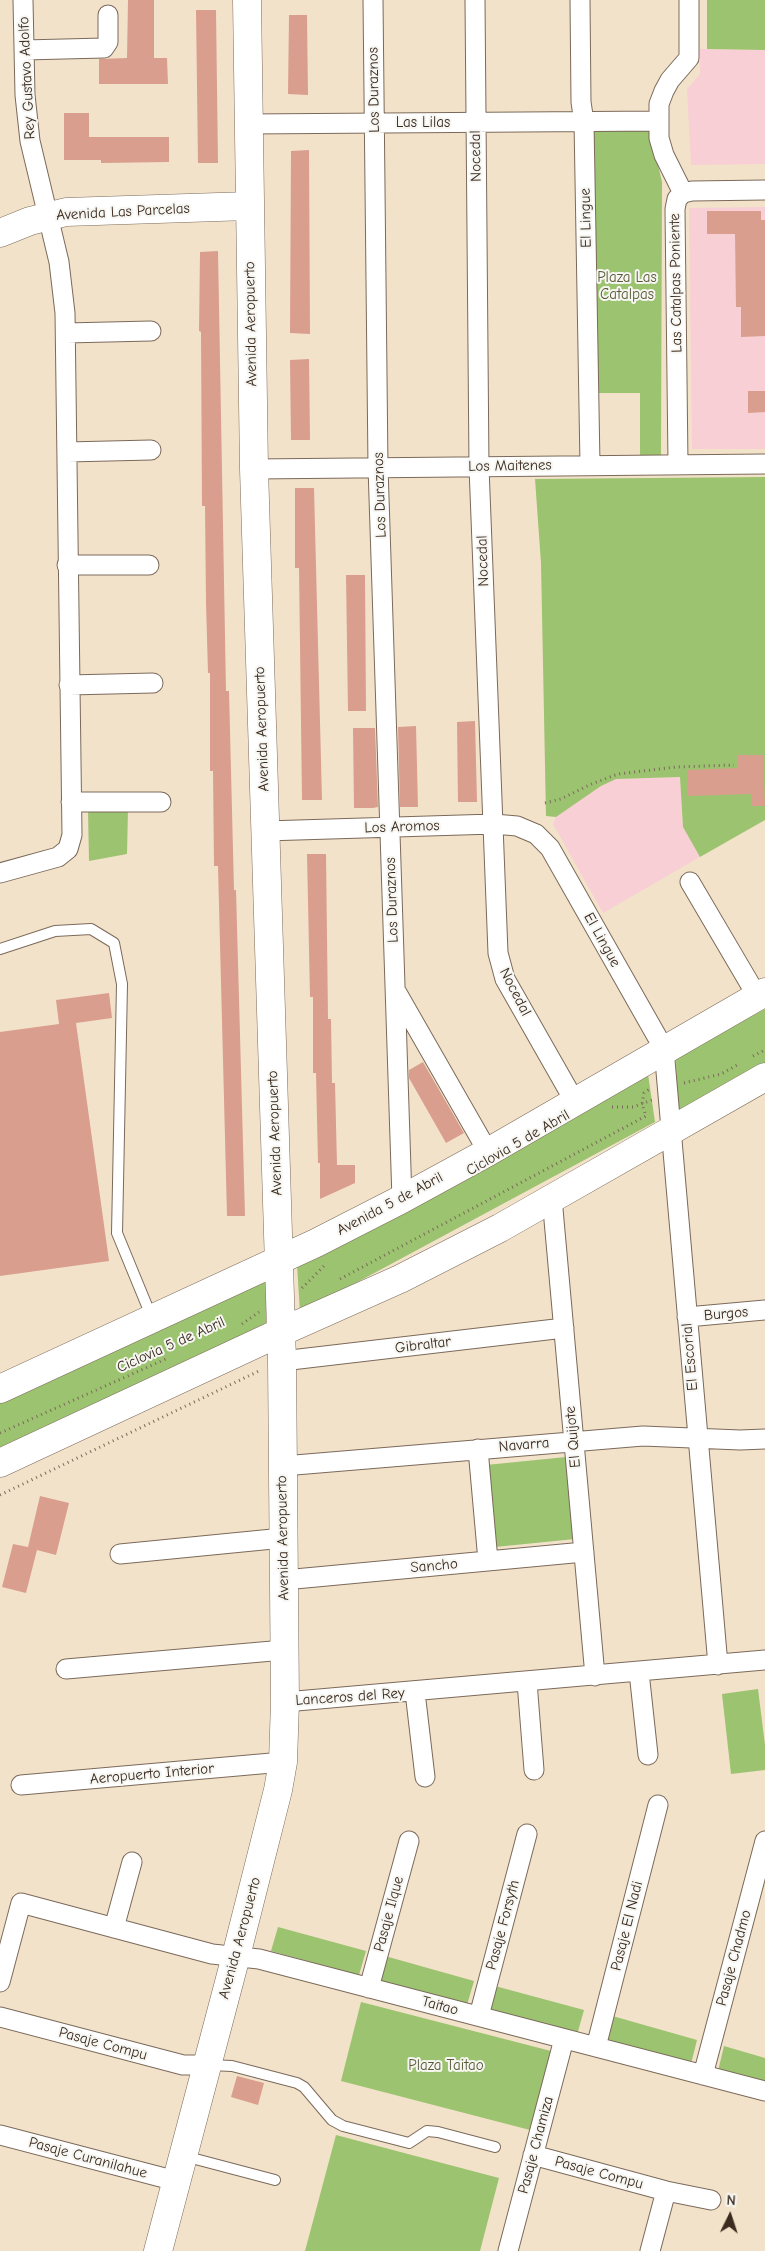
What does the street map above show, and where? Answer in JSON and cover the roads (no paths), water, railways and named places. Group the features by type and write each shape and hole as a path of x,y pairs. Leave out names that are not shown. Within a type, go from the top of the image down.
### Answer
{"street":[{"name":"Rey Gustavo Adolfo","path":"0,873 58,857 68,849 72,835 67,565 66,333 59,262 30,141 23,0"},
{"name":"Avenida Aeropuerto","path":"158,2251 236,1956 278,1790 283,1762 285,1702 283,1466 271,1366 281,1332 254,468 247,0"},
{"name":"Los Duraznos","path":"374,0 378,467 402,1199"},
{"name":"Nocedal","path":"475,0 479,466 500,966 505,979 575,1102"},
{"name":"El Lingue","path":"580,0 590,465"},
{"name":"Las Catalpas Poniente","path":"678,464 675,209 677,199 683,193 664,155 659,138 659,104 670,80 690,58 689,0"},
{"path":"24,50 104,48 108,42 108,15"},
{"name":"Las Lilas","path":"248,124 659,121"},
{"path":"683,193 692,191 765,190"},
{"name":"Avenida Las Parcelas","path":"0,233 48,215 74,212 249,206"},
{"path":"66,333 151,331"},
{"path":"67,452 150,450"},
{"name":"Los Maitenes","path":"254,468 765,464"},
{"path":"67,565 149,565"},
{"path":"69,685 153,683"},
{"path":"71,802 161,802"},
{"name":"Los Aromos","path":"265,831 494,824 517,826 536,834"},
{"name":"El Lingue","path":"536,834 550,848 664,1049"},
{"path":"690,882 761,994"},
{"name":"Los Duraznos","path":"395,990 488,1152"},
{"name":"Avenida 5 de Abril","path":"0,1389 279,1260 323,1250 402,1199 488,1152 761,994"},
{"name":"El Escorial","path":"664,1049 718,1664"},
{"path":"0,1463 281,1332 400,1279 500,1228 670,1130 754,1065"},
{"name":"El Quijote","path":"552,1198 595,1676"},
{"path":"277,1217 323,1250"},
{"name":"Burgos","path":"687,1317 765,1310"},
{"name":"Gibraltar","path":"271,1366 564,1328"},
{"name":"Navarra","path":"283,1466 574,1440 650,1436 740,1440 765,1439"},
{"path":"478,1449 488,1561"},
{"path":"120,1554 283,1538"},
{"name":"Sancho","path":"284,1580 584,1552"},
{"path":"66,1669 284,1650"},
{"name":"Lanceros del Rey","path":"285,1702 765,1660"},
{"path":"639,1672 648,1755"},
{"path":"527,1682 534,1770"},
{"name":"Lanceros del Rey","path":"415,1692 425,1777"},
{"name":"Aeropuerto Interior","path":"21,1785 283,1762"},
{"name":"Pasaje El Nadi","path":"596,2047 658,1806"},
{"name":"Pasaje Forsyth","path":"479,2016 527,1834"},
{"name":"Pasaje Ilque","path":"369,1988 409,1841"},
{"name":"Pasaje Chadmo","path":"703,2075 760,1879 765,1841"},
{"path":"114,1928 132,1862"},
{"name":"Taitao","path":"0,1982 21,1902 212,1954 259,1959 765,2092"},
{"name":"Pasaje Compu","path":"0,2017 182,2065 207,2065"},
{"name":"Pasaje Chamiza","path":"508,2251 564,2039"},
{"name":"Pasaje Curanilahue","path":"0,2135 180,2168"},
{"name":"Pasaje Compu","path":"533,2155 666,2191 711,2200"},
{"path":"650,2251 666,2191"}],"lane":[{"path":"0,949 55,932 91,929 114,943 122,984 117,1233 152,1318"},
{"path":"207,2065 232,2066 297,2083 304,2087 332,2120 343,2126 409,2143 427,2131 438,2132 495,2147"},
{"path":"180,2168 275,2180"}],"park label":[{"name":"Plaza Las Catalpas","path":"627,286"},
{"name":"Plaza Taitao","path":"446,2066"}]}
